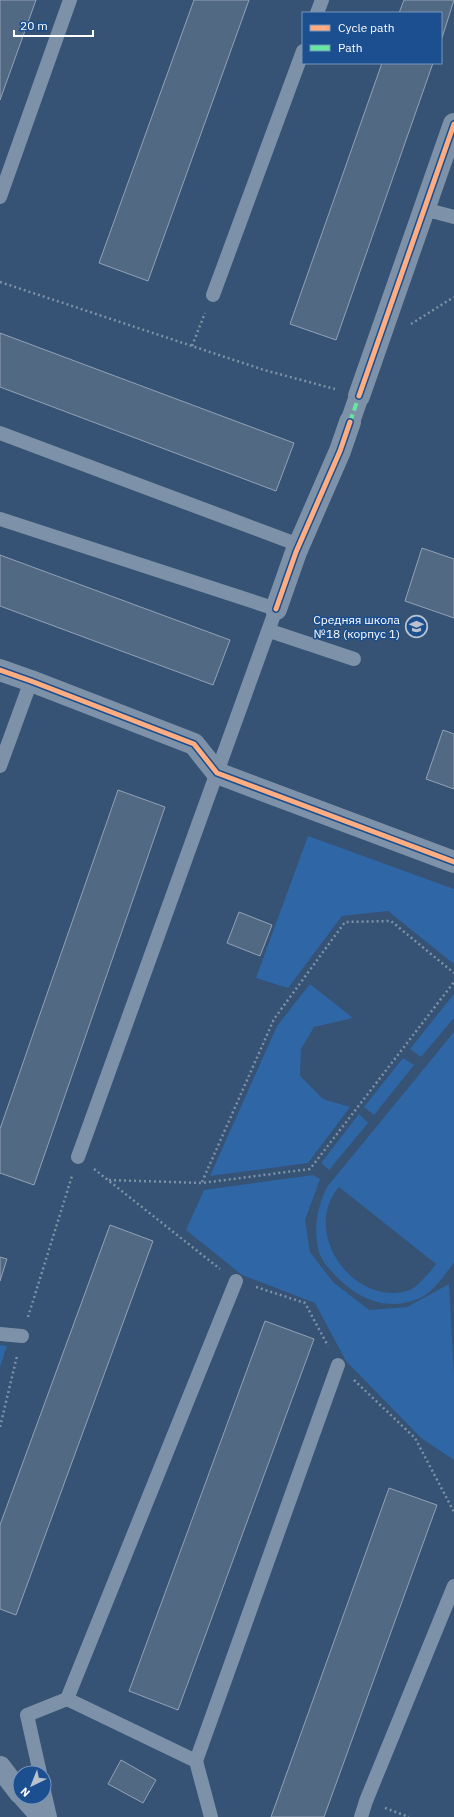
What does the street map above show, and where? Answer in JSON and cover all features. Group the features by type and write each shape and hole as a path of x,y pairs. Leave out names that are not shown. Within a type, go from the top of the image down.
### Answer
{"street":[{"path":"276,609 299,545 340,451 454,124"},
{"path":"0,670 194,744 217,773 454,862"},
{"path":"0,1767 12,1783"},
{"path":"31,1805 42,1817"}],"lane":[{"path":"0,198 70,0"},
{"path":"317,12 322,0"},
{"path":"213,295 302,54"},
{"path":"424,209 454,218"},
{"path":"0,432 299,545"},
{"path":"0,519 276,609 270,630 78,1156"},
{"path":"270,630 354,659"},
{"path":"0,766 31,681"},
{"path":"67,1700 236,1281"},
{"path":"0,1334 22,1336"},
{"path":"211,1817 196,1761 338,1365"},
{"path":"361,1817 369,1793 454,1586"},
{"path":"38,1765 27,1715 67,1700 196,1761"},
{"path":"47,1805 50,1817"}],"path":[{"path":"0,282 264,370 359,396"},
{"path":"192,346 213,295"},
{"path":"408,326 454,297"},
{"path":"202,1183 274,1019 345,922 391,921 454,973"},
{"path":"108,1180 202,1183 310,1169 454,982"},
{"path":"0,1427 22,1336 78,1156 236,1281"}],"shaded area":[{"path":"308,836 454,889 454,964 388,911 342,916 288,988 256,978"},
{"path":"310,984 353,1018 314,1027 301,1049 300,1076 323,1099 350,1107 308,1163 210,1176 277,1026"},
{"path":"454,994 454,1018 421,1057 410,1049"},
{"path":"454,1032 454,1263 430,1292 420,1298 408,1302 386,1304 355,1292 332,1272 320,1256 316,1236 318,1211 327,1187","holes":["339,1187 436,1264 427,1275 410,1290 389,1293 370,1288 353,1278 339,1262 330,1244 326,1225 329,1205"]},
{"path":"403,1058 414,1065 374,1115 364,1107"},
{"path":"359,1114 368,1123 329,1170 321,1163"},
{"path":"313,1175 320,1179 305,1220 310,1252 333,1282 369,1310 407,1307 449,1284 454,1376 454,1460 421,1438 346,1361 315,1303 242,1275 186,1230 204,1190"},
{"path":"0,1345 7,1346 0,1367"}],"building":[{"path":"0,0 36,0 0,100"},
{"path":"194,0 249,0 148,281 99,263"},
{"path":"404,0 454,0 442,38 442,12 399,12"},
{"path":"382,64 433,64 336,340 290,324"},
{"path":"0,333 294,443 276,491 0,387"},
{"path":"422,548 454,559 454,618 405,601"},
{"path":"0,555 230,640 213,685 0,606"},
{"path":"443,730 454,734 454,789 426,779"},
{"path":"118,790 165,807 34,1185 0,1173 0,1129"},
{"path":"239,912 272,925 260,956 227,943"},
{"path":"110,1225 153,1241 16,1615 0,1609 0,1525"},
{"path":"0,1257 7,1259 0,1281"},
{"path":"265,1321 314,1339 178,1710 129,1691"},
{"path":"389,1488 437,1505 324,1817 271,1817"},
{"path":"121,1760 156,1780 143,1803 108,1784"}],"marked path":[{"path":"350,422 359,396"}],"cycle path":[{"path":"359,396 454,124"},
{"path":"276,609 296,552 340,451 350,422"},
{"path":"0,670 194,744 217,773 454,862"}],"place":[{"name":"Средняя школа №18 (корпус 1)","path":"416,626"}]}
